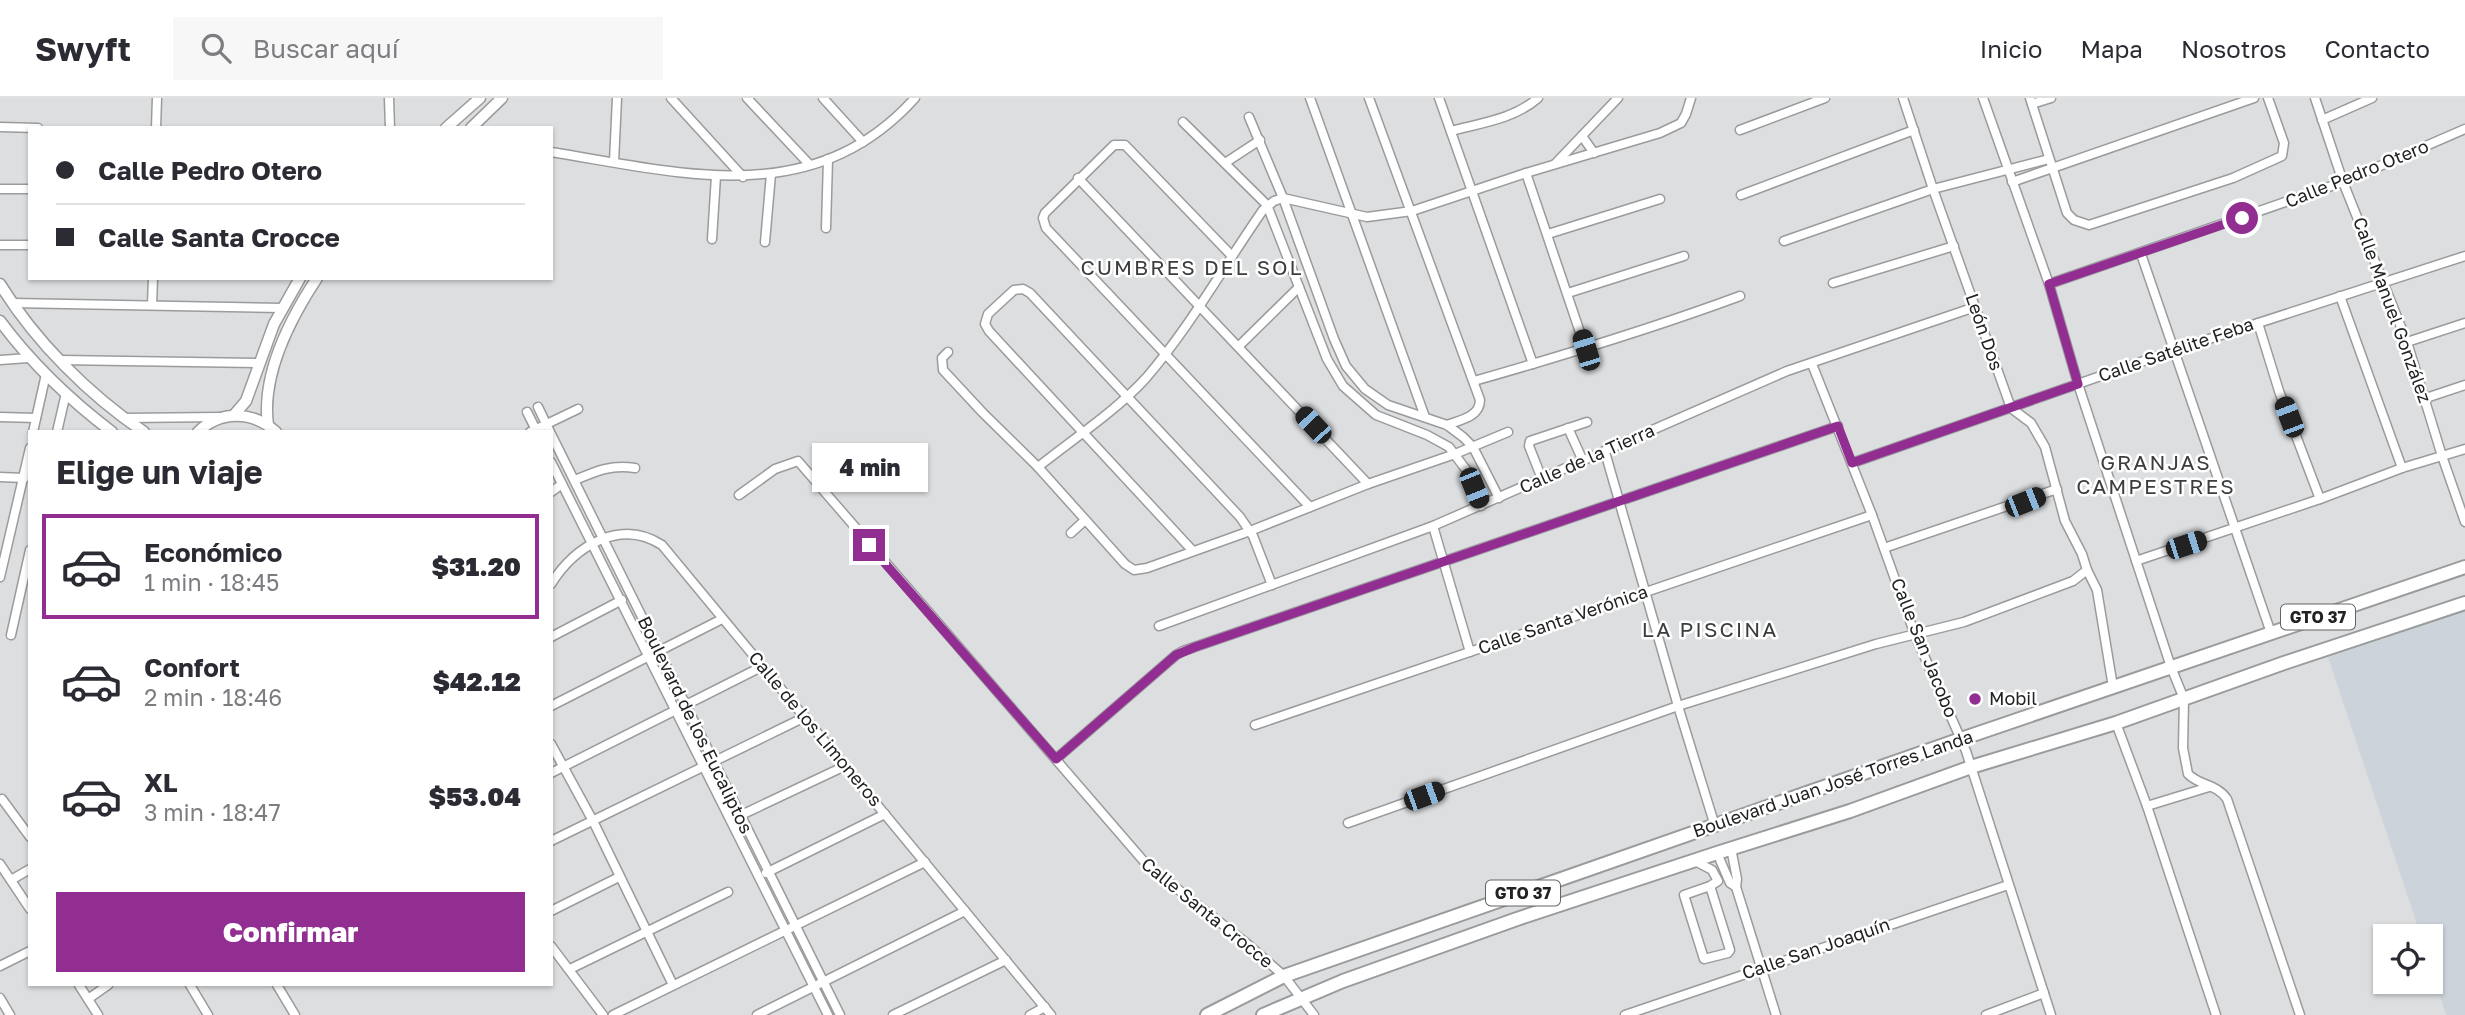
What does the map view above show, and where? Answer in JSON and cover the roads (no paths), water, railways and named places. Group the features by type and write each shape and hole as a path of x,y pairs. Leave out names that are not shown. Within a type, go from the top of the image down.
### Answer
{"main road":[{"name":"Boulevard Juan José Torres Landa","path":"1207,1015 1284,976 1961,739 2465,567"},
{"name":"Boulevard Juan José Torres Landa","path":"1263,1015 1300,998 1517,919 2116,723 2284,663 2465,603"}],"street":[{"path":"156,126 157,98"},
{"path":"389,98 390,126"},
{"path":"448,126 480,98"},
{"path":"475,126 502,98"},
{"path":"614,162 616,98"},
{"path":"671,98 743,177"},
{"path":"747,98 809,164"},
{"path":"823,98 863,142"},
{"path":"901,98 908,106"},
{"path":"553,152 716,176 771,174 852,150 915,98"},
{"path":"1310,98 1425,417"},
{"path":"1369,98 1480,400 1477,412 1447,425"},
{"path":"1439,98 1533,364"},
{"path":"1451,131 1510,115 1538,98"},
{"path":"1600,98 1609,106"},
{"path":"1554,165 1618,98"},
{"path":"1038,467 1126,397 1166,353 1267,205 1283,198 1354,215 1381,217 1412,211 1672,128 1681,122 1691,98"},
{"path":"1740,130 1825,98"},
{"name":"León Dos","path":"1903,98 2011,408 2031,423 2040,436 2051,463 2065,521 2097,590 2113,687"},
{"path":"1983,98 2049,284 2078,384 2171,667 2184,699 2183,748 2186,766 2193,779 2220,790 2227,799 2300,1015"},
{"path":"2051,98 2031,101 2067,213 2074,220 2089,225 2233,178 2282,156 2284,143 2268,98"},
{"path":"2012,182 2254,98"},
{"name":"Calle Manuel González","path":"2315,98 2343,182 2407,342 2465,522"},
{"path":"2322,120 2372,98"},
{"path":"1249,117 1283,198 1346,366 1374,396 1403,412 1447,425 1473,447 1499,498"},
{"path":"1183,122 1267,205 1331,368 1343,386 1376,415 1427,435 1449,447 1467,471 1481,506"},
{"path":"0,127 28,128"},
{"path":"1741,195 1914,130"},
{"name":"Calle Pedro Otero","path":"2049,284 2343,182 2465,130"},
{"path":"1582,136 1594,153"},
{"path":"1225,163 1260,140"},
{"path":"1231,255 1125,145 1114,145 1078,178 1045,212 1043,218 1046,228 1310,508"},
{"path":"826,228 828,159"},
{"path":"1784,241 1933,189 2049,159"},
{"path":"1526,173 1586,350"},
{"path":"765,242 771,174"},
{"path":"712,239 716,176"},
{"path":"1078,178 1368,484"},
{"path":"0,189 28,189"},
{"path":"1548,233 1660,199"},
{"path":"0,245 28,245"},
{"path":"1833,283 1954,246"},
{"path":"2141,254 2271,633"},
{"path":"1568,293 1684,256"},
{"name":"Calle Satélite Feba","path":"1852,463 2175,350 2465,256"},
{"path":"152,305 153,280"},
{"path":"234,415 246,401 282,307 299,280"},
{"path":"268,425 268,388 281,348 316,280"},
{"path":"0,284 30,329 61,360 141,430"},
{"path":"1239,346 1299,288"},
{"path":"1192,550 989,331 985,324 988,314 1013,290 1023,289 1030,293 1240,517 1250,531 1272,585"},
{"path":"1474,381 1586,350 1740,296"},
{"path":"2340,296 2402,468"},
{"path":"12,303 282,307"},
{"name":"Calle de la Tierra","path":"1159,626 1433,526 1767,380 1975,307"},
{"path":"0,321 29,358 110,430"},
{"path":"2258,323 2279,391 2320,499"},
{"path":"2407,342 2465,323"},
{"path":"948,352 942,359 943,370 1038,467 1084,521 1134,570 1147,568 1250,531 1508,432"},
{"path":"0,360 29,358"},
{"path":"61,360 260,363"},
{"name":"Calle San Jacobo","path":"1812,364 1872,514 1915,635 1972,768 2051,1015"},
{"path":"33,430 46,374"},
{"path":"2426,398 2465,385"},
{"path":"57,430 66,393"},
{"name":"Boulevard de los Eucaliptos","path":"537,407 549,430"},
{"path":"535,430 578,409"},
{"path":"527,412 534,430"},
{"path":"125,418 234,415 252,417 274,430"},
{"path":"0,417 36,418"},
{"path":"200,430 221,417"},
{"path":"1542,479 1529,444 1533,439 1587,422"},
{"path":"1056,759 1183,651 1838,426"},
{"path":"1568,428 1583,461"},
{"name":"Boulevard de los Eucaliptos","path":"553,437 840,1015"},
{"path":"2136,561 2235,529 2402,468 2465,449"},
{"path":"1605,452 1715,826"},
{"path":"0,576 28,458"},
{"name":"Calle Santa Crocce","path":"739,495 775,469 798,461 1147,865 1284,976 1314,1015"},
{"name":"Boulevard de los Eucaliptos","path":"553,465 828,1015"},
{"path":"575,480 602,468 635,468"},
{"path":"0,477 24,478"},
{"path":"553,491 562,484"},
{"path":"1884,548 2057,489"},
{"name":"Calle Santa Verónica","path":"1255,725 1872,514"},
{"path":"1070,533 1084,521"},
{"path":"1433,526 1470,652"},
{"name":"Calle de los Limoneros","path":"553,581 567,563 592,542 603,537 613,534 642,535 662,545 1051,1015"},
{"path":"0,536 10,537"},
{"path":"1348,823 1678,706 1876,644 1964,622 2073,581 2087,570"},
{"path":"11,635 27,578"},
{"path":"553,636 622,600"},
{"path":"553,705 722,619"},
{"path":"553,772 763,666"},
{"path":"553,840 805,717"},
{"path":"2116,723 2147,806 2216,1015"},
{"path":"553,747 593,821 673,985"},
{"path":"731,820 845,766"},
{"path":"2147,806 2212,786"},
{"path":"2,799 28,834"},
{"path":"759,876 885,814"},
{"path":"1731,848 1736,887 1776,1015"},
{"path":"1717,853 1730,883 1736,887"},
{"path":"1694,860 1712,870 1717,877 1715,884 1684,895 1704,959 1728,953 1730,950 1710,886"},
{"path":"613,1015 925,862"},
{"path":"0,864 28,906"},
{"path":"11,880 28,870"},
{"path":"553,910 619,877"},
{"name":"Calle San Joaquín","path":"1625,1015 2008,885"},
{"path":"570,969 728,892"},
{"path":"757,1015 965,911"},
{"path":"553,948 603,1015"},
{"path":"0,966 28,952"},
{"path":"893,1015 1006,960"},
{"path":"80,986 98,1015"},
{"path":"88,999 107,986"},
{"path":"191,986 208,1015"},
{"path":"277,986 295,1015"},
{"path":"1986,1015 2043,993"},
{"path":"0,998 10,1015"},
{"path":"1030,1015 1045,1007"}],"place":[{"name":"Mobil","path":"1975,699"}],"district":[{"name":"CUMBRES DEL SOL","path":"1192,268"},
{"name":"GRANJAS CAMPESTRES","path":"2156,475"},
{"name":"LA PISCINA","path":"1710,630"}]}
